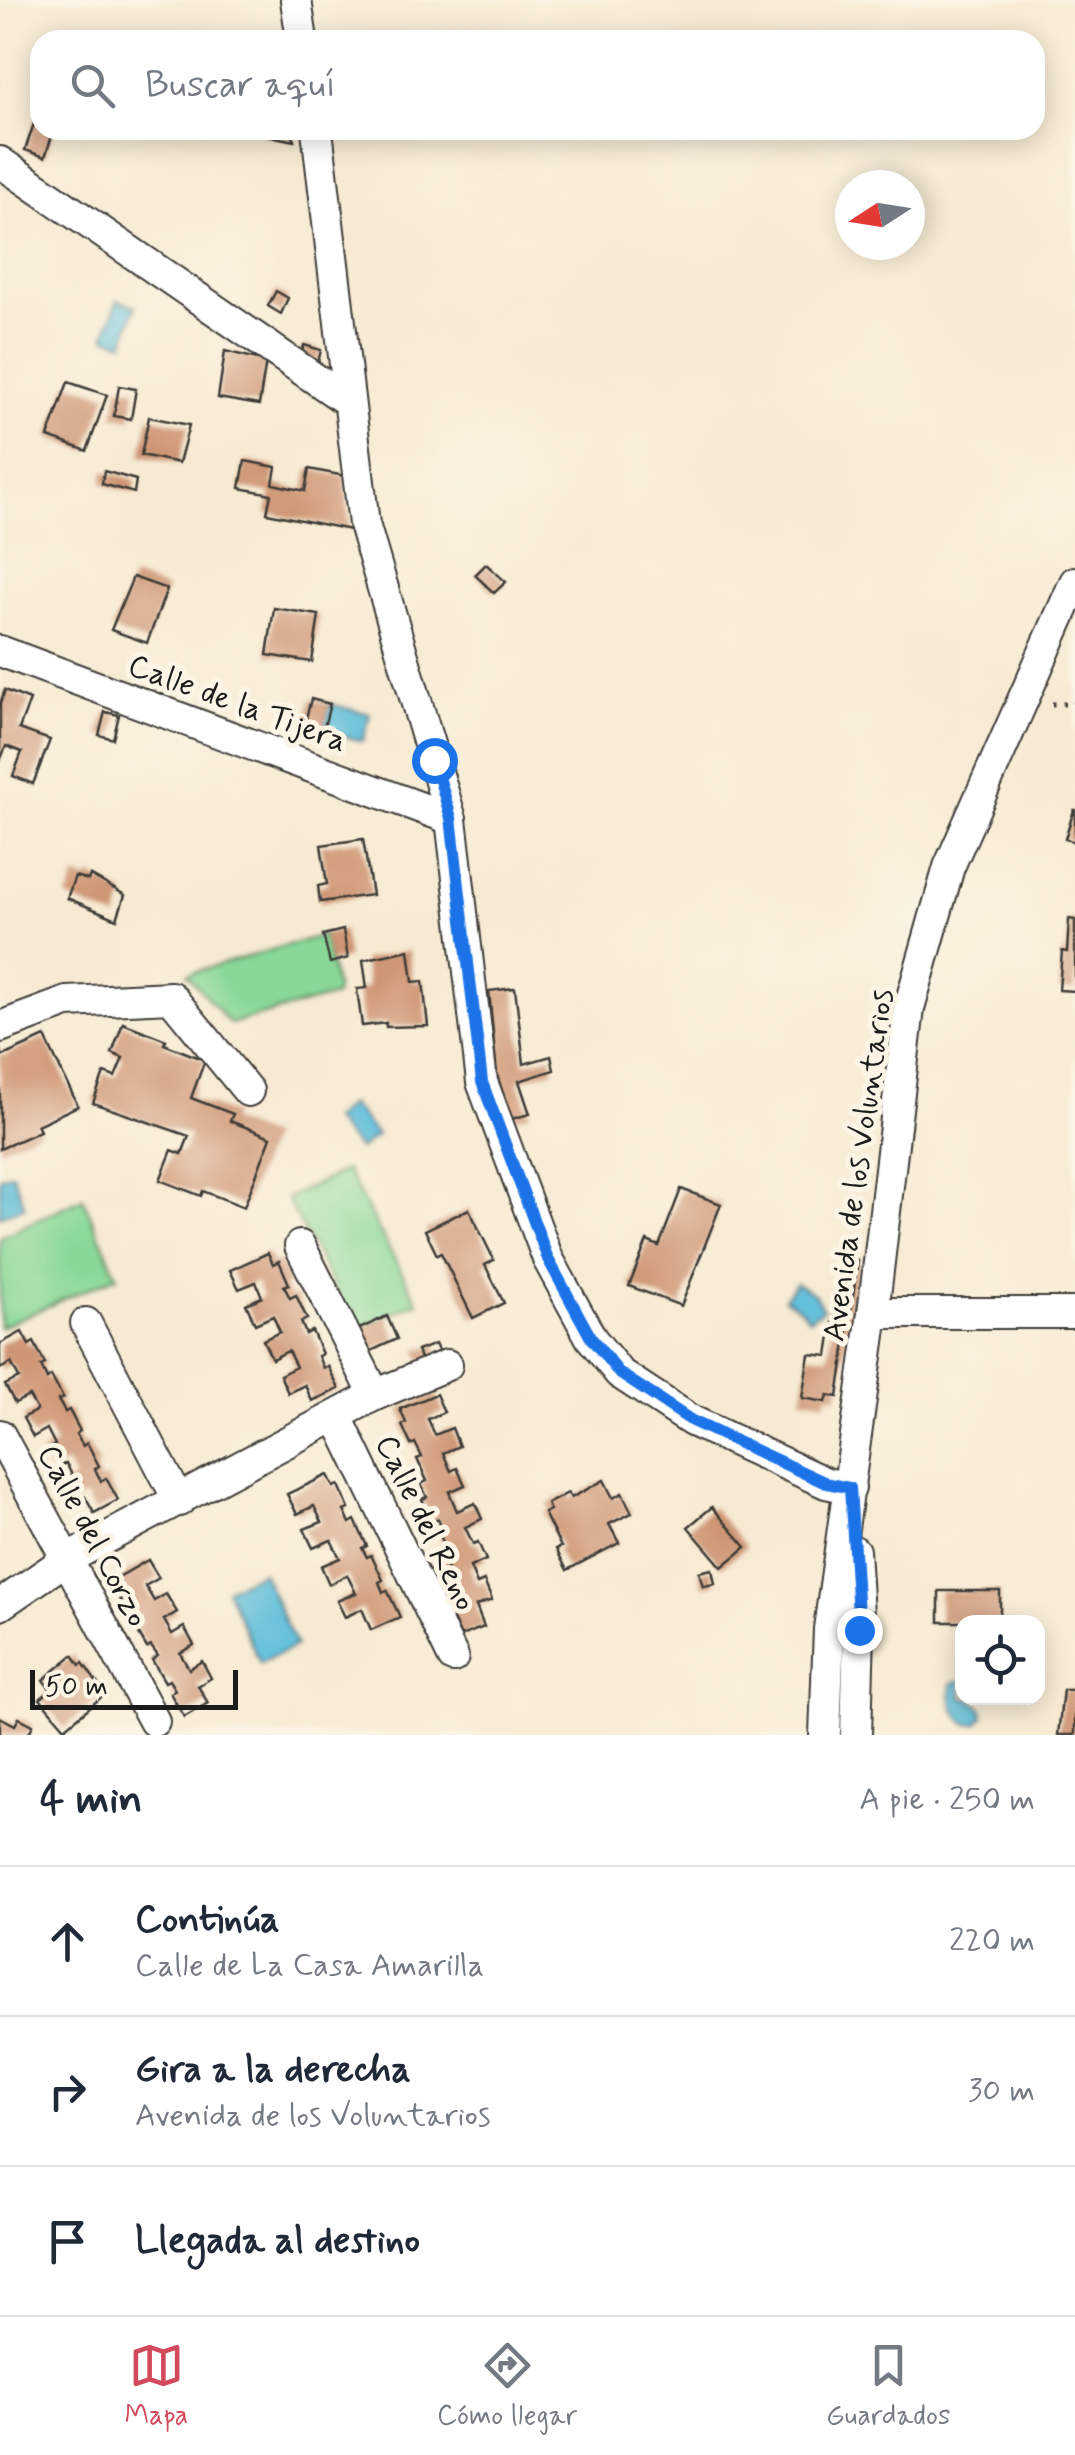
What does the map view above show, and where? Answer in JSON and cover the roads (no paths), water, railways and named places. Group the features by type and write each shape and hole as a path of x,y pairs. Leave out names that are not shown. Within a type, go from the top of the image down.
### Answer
{"street":[{"path":"296,0 300,30"},
{"path":"318,140 364,524 451,818 482,1082 548,1259 591,1338 619,1373 692,1421 826,1483 850,1488"},
{"path":"0,162 349,402"},
{"name":"Avenida de los Voluntarios","path":"825,1735 829,1629 873,1313 909,1008 949,867 1075,582"},
{"name":"Calle de la Tijera","path":"0,651 451,818"},
{"path":"0,1027 66,1002 170,997 248,1091"},
{"name":"Calle del Reno","path":"300,1246 376,1395"},
{"path":"873,1313 1075,1313"},
{"path":"86,1322 179,1500"},
{"name":"Calle del Reno","path":"0,1605 67,1559 376,1395 446,1365"},
{"name":"Calle del Reno","path":"337,1417 453,1657"},
{"name":"Calle del Corzo","path":"0,1435 154,1722"},
{"name":"Avenida de los Voluntarios","path":"850,1488 859,1630 856,1735"}],"water":[{"path":"118,300 136,306 124,343 105,337"},
{"path":"330,704 370,714 363,741 323,731"},
{"path":"350,1104 376,1135 359,1150 332,1120"},
{"path":"12,1173 25,1206 0,1216 0,1177"},
{"path":"796,1283 815,1295 823,1309 809,1319 784,1298"},
{"path":"262,1572 296,1646 260,1663 226,1589"},
{"path":"955,1682 955,1705 982,1708 983,1717 977,1724 967,1724 959,1716 951,1696"}]}
